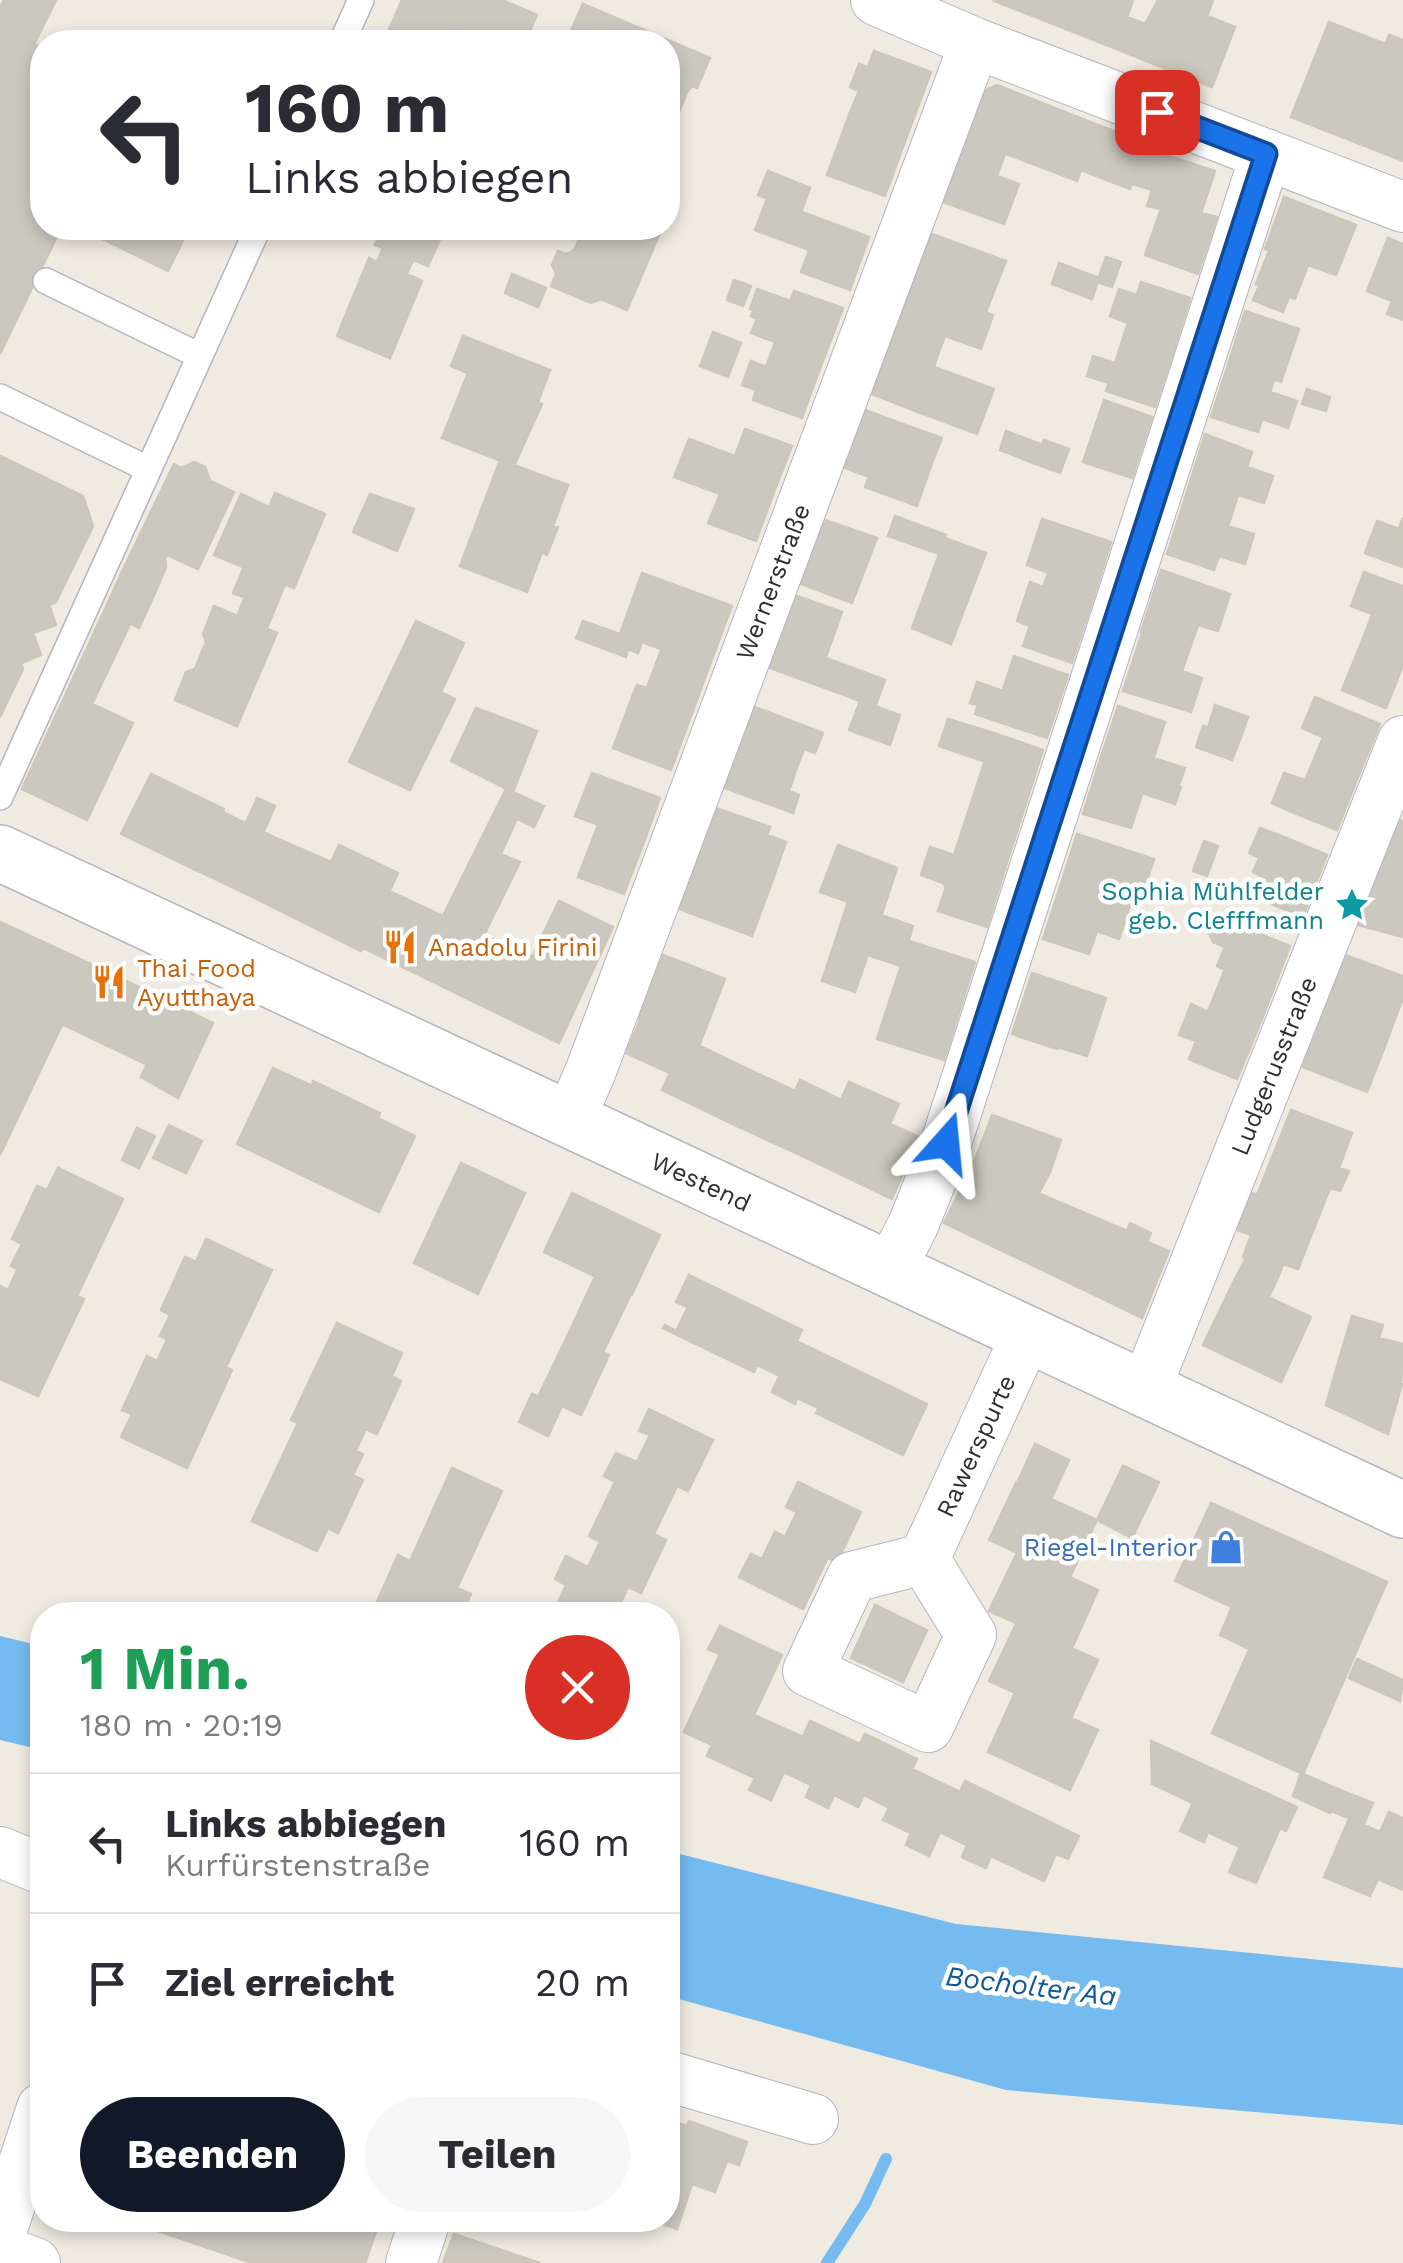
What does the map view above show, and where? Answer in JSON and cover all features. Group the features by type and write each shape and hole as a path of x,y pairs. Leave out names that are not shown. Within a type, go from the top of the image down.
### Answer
{"main road":[{"name":"Westend","path":"0,853 1403,1510"}],"street":[{"path":"876,0 975,43 1403,208"},
{"name":"Wernerstraße","path":"569,1120 975,43"},
{"path":"890,1270 913,1226 946,1143 1266,154"},
{"name":"Ludgerusstraße","path":"1145,1390 1403,741"},
{"name":"Rawerspurte","path":"924,1559 1026,1334"},
{"path":"0,1852 30,1864"},
{"path":"680,2080 813,2119"},
{"path":"0,2234 30,2144"},
{"path":"411,2263 421,2232"},
{"path":"0,2250 35,2263"}],"lane":[{"path":"347,30 361,0"},
{"path":"0,797 253,240"},
{"path":"46,281 200,356"},
{"path":"0,397 148,469"}],"water":[{"path":"0,1636 30,1643 30,1747 0,1740"},
{"name":"Bocholter Aa","path":"680,1854 956,1924 1403,1968 1403,2125 1006,2090 680,1999"}],"building":[{"path":"4,0 56,0 41,30 30,30 30,40 0,26"},
{"path":"402,0 456,0 442,30 389,30"},
{"path":"456,0 502,0 537,15 530,30 442,30"},
{"path":"992,0 1133,0 1127,17 1145,24 1129,54"},
{"path":"1158,0 1235,27 1212,87 1129,54"},
{"path":"1167,0 1213,0 1207,16"},
{"path":"583,4 644,30 571,30"},
{"path":"1329,22 1385,44 1371,79 1386,84 1367,133 1403,147 1403,161 1291,117"},
{"path":"0,26 30,42 30,240 55,240 0,354"},
{"path":"1389,35 1403,40 1403,147 1367,133 1386,84 1371,79"},
{"path":"680,45 710,58 697,88 692,86 680,110"},
{"path":"874,51 931,72 907,136 849,115 859,91 850,87 859,64 868,67"},
{"path":"997,85 1098,125 1077,181 967,139 986,90"},
{"path":"849,115 907,136 885,196 827,175"},
{"path":"1098,125 1146,143 1130,189 1081,170"},
{"path":"967,139 1005,154 997,176 1019,184 1004,224 943,202"},
{"path":"1143,150 1162,156 1152,190 1132,184"},
{"path":"1163,154 1215,171 1201,213 1217,217 1198,274 1145,255 1161,209 1147,206"},
{"path":"768,171 810,188 801,212 758,195"},
{"path":"1284,197 1356,225 1336,275 1308,265 1295,299 1256,284"},
{"path":"767,199 821,219 809,250 755,230"},
{"path":"821,219 869,237 850,290 801,272"},
{"path":"932,234 1006,261 986,312 912,286"},
{"path":"1388,238 1403,244 1403,320 1387,314 1392,301 1367,291"},
{"path":"105,240 183,240 168,271"},
{"path":"377,240 440,240 428,266 413,260 407,274 422,281 390,358 337,336 369,258 377,262 383,248 375,245"},
{"path":"579,240 657,240 627,310 601,299 591,303 551,286 556,274 552,265 558,251 566,254 574,250"},
{"path":"1106,257 1121,262 1112,287 1097,282"},
{"path":"1059,263 1099,278 1092,299 1052,284"},
{"path":"512,274 546,288 538,307 505,293"},
{"path":"734,280 751,286 743,306 727,300"},
{"path":"1141,282 1190,298 1173,353 1124,335"},
{"path":"912,286 958,301 939,352 894,335"},
{"path":"1259,286 1289,297 1283,312 1253,300"},
{"path":"757,289 791,301 783,321 750,309"},
{"path":"1119,289 1137,295 1128,323 1110,316"},
{"path":"794,291 843,308 831,340 783,321"},
{"path":"958,301 993,315 981,349 945,336"},
{"path":"754,310 783,321 775,342 751,333 757,319 751,316"},
{"path":"1245,311 1299,329 1281,382 1228,365"},
{"path":"783,321 831,340 819,371 771,353"},
{"path":"713,332 741,343 728,377 700,366"},
{"path":"894,335 939,352 918,412 872,394"},
{"path":"1124,335 1173,353 1155,407 1106,391"},
{"path":"463,336 550,370 538,402 542,404 514,466 442,438 468,373 451,366"},
{"path":"771,353 819,371 802,418 753,400 756,390 742,385 751,361 766,367"},
{"path":"1093,356 1115,363 1108,383 1087,376"},
{"path":"1228,365 1274,380 1270,392 1297,401 1288,428 1262,419 1258,432 1211,417"},
{"path":"934,367 994,389 977,434 918,412"},
{"path":"1307,389 1330,397 1326,411 1302,404"},
{"path":"1104,400 1152,417 1132,478 1083,462"},
{"path":"865,410 911,427 902,453 932,463 917,506 865,487 869,477 843,467"},
{"path":"911,427 942,438 932,463 902,453"},
{"path":"745,429 792,446 774,492 728,475"},
{"path":"1006,431 1043,445 1036,464 1000,450"},
{"path":"1205,434 1252,452 1247,467 1273,476 1264,503 1238,495 1233,511 1186,495"},
{"path":"689,439 735,456 728,475 681,459"},
{"path":"1044,440 1069,449 1060,473 1036,464"},
{"path":"0,456 83,496 93,526 56,602 49,605 56,625 33,633 41,655 21,663 23,669 0,717"},
{"path":"681,459 728,475 720,494 674,477"},
{"path":"500,460 568,485 553,526 558,527 547,555 542,552 527,592 460,566"},
{"path":"194,462 205,467 210,481 234,492 198,569 165,554 166,567 155,593 120,576 174,464 181,468"},
{"path":"728,475 774,492 756,541 708,523"},
{"path":"275,493 325,514 294,588 214,555 241,494 269,507"},
{"path":"370,494 414,509 397,551 353,532"},
{"path":"1186,495 1233,511 1228,526 1254,534 1245,564 1219,556 1214,570 1167,554"},
{"path":"895,516 946,535 939,554 888,536"},
{"path":"1403,518 1403,567 1386,561"},
{"path":"1042,519 1111,542 1096,590 1027,565"},
{"path":"825,520 877,538 852,603 801,584"},
{"path":"1377,521 1399,529 1386,561 1365,553"},
{"path":"945,538 986,553 951,644 912,628"},
{"path":"244,567 285,584 275,609 233,593"},
{"path":"1161,570 1230,594 1218,631 1198,625 1190,648 1141,632"},
{"path":"1364,572 1385,580 1372,614 1351,606"},
{"path":"642,573 732,606 709,667 620,634"},
{"path":"1048,573 1096,590 1072,663 1023,646"},
{"path":"120,576 155,593 139,628 105,609"},
{"path":"1385,580 1403,586 1403,652 1364,636"},
{"path":"1030,582 1043,587 1030,626 1017,621"},
{"path":"797,596 842,612 826,657 780,641"},
{"path":"245,597 275,609 267,628 237,616"},
{"path":"214,606 277,633 237,726 175,700 186,672 195,669"},
{"path":"105,609 131,622 92,704 133,723 87,820 22,789"},
{"path":"416,621 464,643 441,692 455,699 410,790 349,762"},
{"path":"583,621 642,642 638,653 628,649 626,657 576,638"},
{"path":"1142,633 1190,648 1182,671 1202,678 1191,712 1123,691"},
{"path":"1364,636 1403,652 1403,665 1386,708 1342,690"},
{"path":"780,641 861,671 852,698 770,668"},
{"path":"661,650 709,667 690,719 632,697 637,685 647,688"},
{"path":"1014,656 1068,675 1047,738 993,720"},
{"path":"861,671 885,680 875,707 852,698"},
{"path":"977,682 1003,691 993,720 975,714 978,705 970,703"},
{"path":"632,697 690,719 671,770 613,748"},
{"path":"1315,697 1336,706 1323,737 1302,728"},
{"path":"860,701 900,715 890,745 849,730"},
{"path":"1215,705 1248,717 1240,740 1208,728"},
{"path":"1118,706 1165,722 1148,776 1100,760"},
{"path":"1336,706 1380,724 1358,777 1314,759"},
{"path":"755,707 823,733 815,753 804,749 796,770 740,747"},
{"path":"476,708 537,731 513,792 451,761"},
{"path":"948,719 994,733 985,762 939,746"},
{"path":"1203,726 1240,740 1232,760 1196,747"},
{"path":"994,733 1043,750 1004,872 954,855"},
{"path":"740,747 796,770 789,791 799,795 793,813 725,788"},
{"path":"1153,758 1185,768 1179,785 1148,776"},
{"path":"1314,759 1358,777 1337,830 1292,812"},
{"path":"1100,760 1148,776 1131,828 1083,814"},
{"path":"592,773 660,798 644,842 575,816"},
{"path":"1284,773 1305,780 1292,812 1272,803"},
{"path":"151,774 224,809 198,871 121,834"},
{"path":"1148,776 1181,787 1175,804 1142,793"},
{"path":"506,789 526,798 501,854 478,845"},
{"path":"257,798 275,806 264,831 246,823"},
{"path":"526,798 544,806 534,827 516,818"},
{"path":"716,808 770,827 767,835 786,842 771,885 698,858"},
{"path":"223,812 278,839 253,897 198,871"},
{"path":"1397,819 1403,821 1403,876 1378,866"},
{"path":"598,825 644,842 624,894 578,877"},
{"path":"1260,828 1284,837 1267,879 1253,872 1259,858 1249,853"},
{"path":"1077,834 1154,859 1144,890 1135,887 1128,912 1059,890"},
{"path":"1284,837 1327,855 1303,917 1259,899"},
{"path":"278,839 331,862 339,845 398,873 361,951 253,897"},
{"path":"1204,841 1218,846 1207,876 1193,871"},
{"path":"478,845 520,862 484,935 443,916"},
{"path":"838,845 897,868 882,914 820,892"},
{"path":"930,847 1004,872 987,927 938,911 946,887 921,875"},
{"path":"698,858 771,885 752,936 679,909"},
{"path":"1378,866 1403,876 1403,937 1354,924"},
{"path":"1059,890 1106,905 1089,954 1043,939"},
{"path":"389,891 443,916 415,973 363,948"},
{"path":"559,901 613,927 559,1043 470,1000 499,942 532,957"},
{"path":"848,902 882,914 855,992 822,981"},
{"path":"1106,905 1128,912 1119,939 1097,931"},
{"path":"881,915 913,926 901,966 867,955"},
{"path":"443,916 499,942 470,1000 415,973"},
{"path":"1223,920 1242,927 1225,970 1217,966 1225,947 1213,942 1209,933 1213,922"},
{"path":"0,922 91,964 0,1155"},
{"path":"1242,927 1290,946 1262,1019 1213,999"},
{"path":"909,941 975,962 944,1060 877,1039"},
{"path":"1342,954 1403,976 1403,998 1395,1019 1327,992"},
{"path":"663,955 725,979 699,1046 639,1018"},
{"path":"91,964 137,986 108,1046 62,1024"},
{"path":"1032,973 1077,988 1057,1049 1012,1034"},
{"path":"137,986 213,1023 185,1083 108,1046"},
{"path":"1076,988 1106,998 1087,1056 1057,1047"},
{"path":"1327,992 1395,1019 1382,1054 1313,1027"},
{"path":"1213,999 1262,1019 1237,1079 1189,1059"},
{"path":"1191,1004 1208,1012 1196,1041 1179,1035"},
{"path":"641,1018 765,1077 741,1128 662,1090 670,1073 626,1053"},
{"path":"1313,1027 1382,1054 1367,1092 1298,1065"},
{"path":"147,1064 185,1083 178,1098 141,1077"},
{"path":"273,1068 312,1086 313,1081 380,1113 378,1118 415,1136 379,1212 237,1144"},
{"path":"765,1077 795,1091 800,1080 825,1092 796,1153 741,1128"},
{"path":"849,1082 899,1104 890,1124 919,1137 892,1199 796,1153 825,1092 841,1100"},
{"path":"1291,1110 1352,1133 1339,1168 1349,1171 1340,1191 1330,1188 1298,1269 1283,1264 1280,1273 1243,1257 1251,1235 1235,1229 1250,1192 1257,1195"},
{"path":"992,1115 1061,1140 1050,1172 980,1147"},
{"path":"169,1125 202,1141 186,1173 153,1158"},
{"path":"137,1128 155,1136 139,1168 122,1160"},
{"path":"980,1147 1050,1172 1039,1193 974,1162"},
{"path":"974,1162 1039,1193 1011,1255 944,1223"},
{"path":"461,1163 525,1193 478,1294 414,1263"},
{"path":"58,1168 123,1199 77,1296 11,1266 22,1244 12,1239 37,1186 47,1190"},
{"path":"572,1193 660,1235 632,1294 544,1252"},
{"path":"1040,1194 1106,1222 1080,1288 1011,1255"},
{"path":"1106,1222 1127,1231 1130,1223 1151,1233 1147,1242 1169,1251 1142,1318 1080,1288"},
{"path":"206,1239 272,1270 226,1367 160,1336 170,1315 161,1310 185,1257 196,1262"},
{"path":"1246,1258 1280,1273 1269,1297 1234,1281"},
{"path":"18,1268 84,1299 38,1396 0,1379 0,1286 8,1290"},
{"path":"689,1275 802,1330 780,1376 757,1365 754,1372 663,1328 665,1325 676,1331 688,1307 676,1302"},
{"path":"595,1277 631,1294 602,1354 567,1337"},
{"path":"1234,1281 1311,1317 1281,1382 1203,1345"},
{"path":"1352,1316 1383,1325 1379,1338 1403,1344 1401,1384 1340,1356"},
{"path":"337,1323 402,1353 392,1376 401,1381 377,1434 366,1429 356,1450 291,1420"},
{"path":"567,1337 609,1355 581,1415 539,1395"},
{"path":"167,1340 232,1370 187,1468 121,1437 132,1414 122,1410 147,1356 157,1361"},
{"path":"796,1341 927,1404 903,1455 816,1413 819,1408 797,1398 795,1404 772,1392"},
{"path":"1340,1356 1402,1384 1388,1434 1326,1405"},
{"path":"532,1394 561,1408 548,1436 519,1422"},
{"path":"649,1409 713,1440 688,1491 677,1486 654,1534 666,1540 641,1593 628,1587 621,1602 558,1602 566,1585 555,1579 566,1556 588,1567 600,1542 589,1536 615,1482 604,1476 616,1453 637,1462 650,1435 639,1431"},
{"path":"298,1423 363,1454 353,1475 363,1480 338,1533 328,1528 317,1551 252,1521"},
{"path":"1035,1444 1069,1460 1051,1499 1017,1483"},
{"path":"1123,1466 1159,1482 1132,1538 1097,1520"},
{"path":"452,1468 502,1491 457,1588 471,1594 467,1602 377,1602 398,1555 410,1561"},
{"path":"798,1482 861,1512 837,1562 785,1537 797,1512 786,1507"},
{"path":"1016,1483 1097,1520 1070,1577 989,1540"},
{"path":"1211,1503 1387,1582 1360,1643 1343,1636 1335,1652 1263,1619 1249,1649 1220,1635 1232,1607 1175,1581"},
{"path":"775,1532 828,1557 803,1609 739,1577 751,1554 762,1559"},
{"path":"1017,1553 1098,1590 1072,1648 989,1611"},
{"path":"875,1605 927,1630 903,1682 851,1658"},
{"path":"1263,1619 1335,1652 1343,1636 1360,1643 1303,1774 1212,1733"},
{"path":"1016,1624 1098,1660 1071,1718 989,1681"},
{"path":"720,1626 782,1655 754,1715 803,1737 810,1721 860,1744 865,1734 917,1759 912,1769 960,1792 965,1781 1079,1836 1068,1859 1056,1854 1044,1881 991,1856 986,1868 962,1857 967,1845 940,1832 929,1856 906,1845 911,1833 883,1820 889,1808 864,1795 858,1807 834,1795 828,1808 806,1797 811,1785 784,1772 771,1800 749,1790 755,1778 707,1756 712,1745 684,1732 720,1654 708,1649"},
{"path":"1357,1659 1403,1680 1400,1701 1349,1678"},
{"path":"1015,1693 1098,1730 1070,1790 988,1752"},
{"path":"1151,1741 1297,1807 1286,1831 1280,1828 1256,1883 1229,1872 1240,1847 1208,1832 1204,1842 1180,1831 1193,1803 1152,1784"},
{"path":"1301,1773 1340,1790 1330,1813 1293,1796"},
{"path":"1340,1790 1373,1803 1364,1824 1331,1811"},
{"path":"1389,1812 1403,1818 1403,1890 1378,1879 1370,1896 1324,1877 1349,1819 1380,1832"},
{"path":"689,2121 747,2142 739,2165 727,2161 715,2192 692,2184 680,2220 680,2124 687,2126"},
{"path":"161,2232 376,2232 365,2263 252,2263"},
{"path":"454,2234 540,2263 443,2263"}],"waterway":[{"path":"827,2263 865,2204 886,2159"}],"place":[{"name":"Sophia Mühlfelder geb. Clefffmann","path":"1352,905"},
{"name":"Anadolu Firini","path":"400,947"},
{"name":"Thai Food Ayutthaya","path":"109,982"},
{"name":"Riegel-Interior","path":"1226,1547"}],"route":[{"path":"946,1143 1266,154 1157,112"}]}
